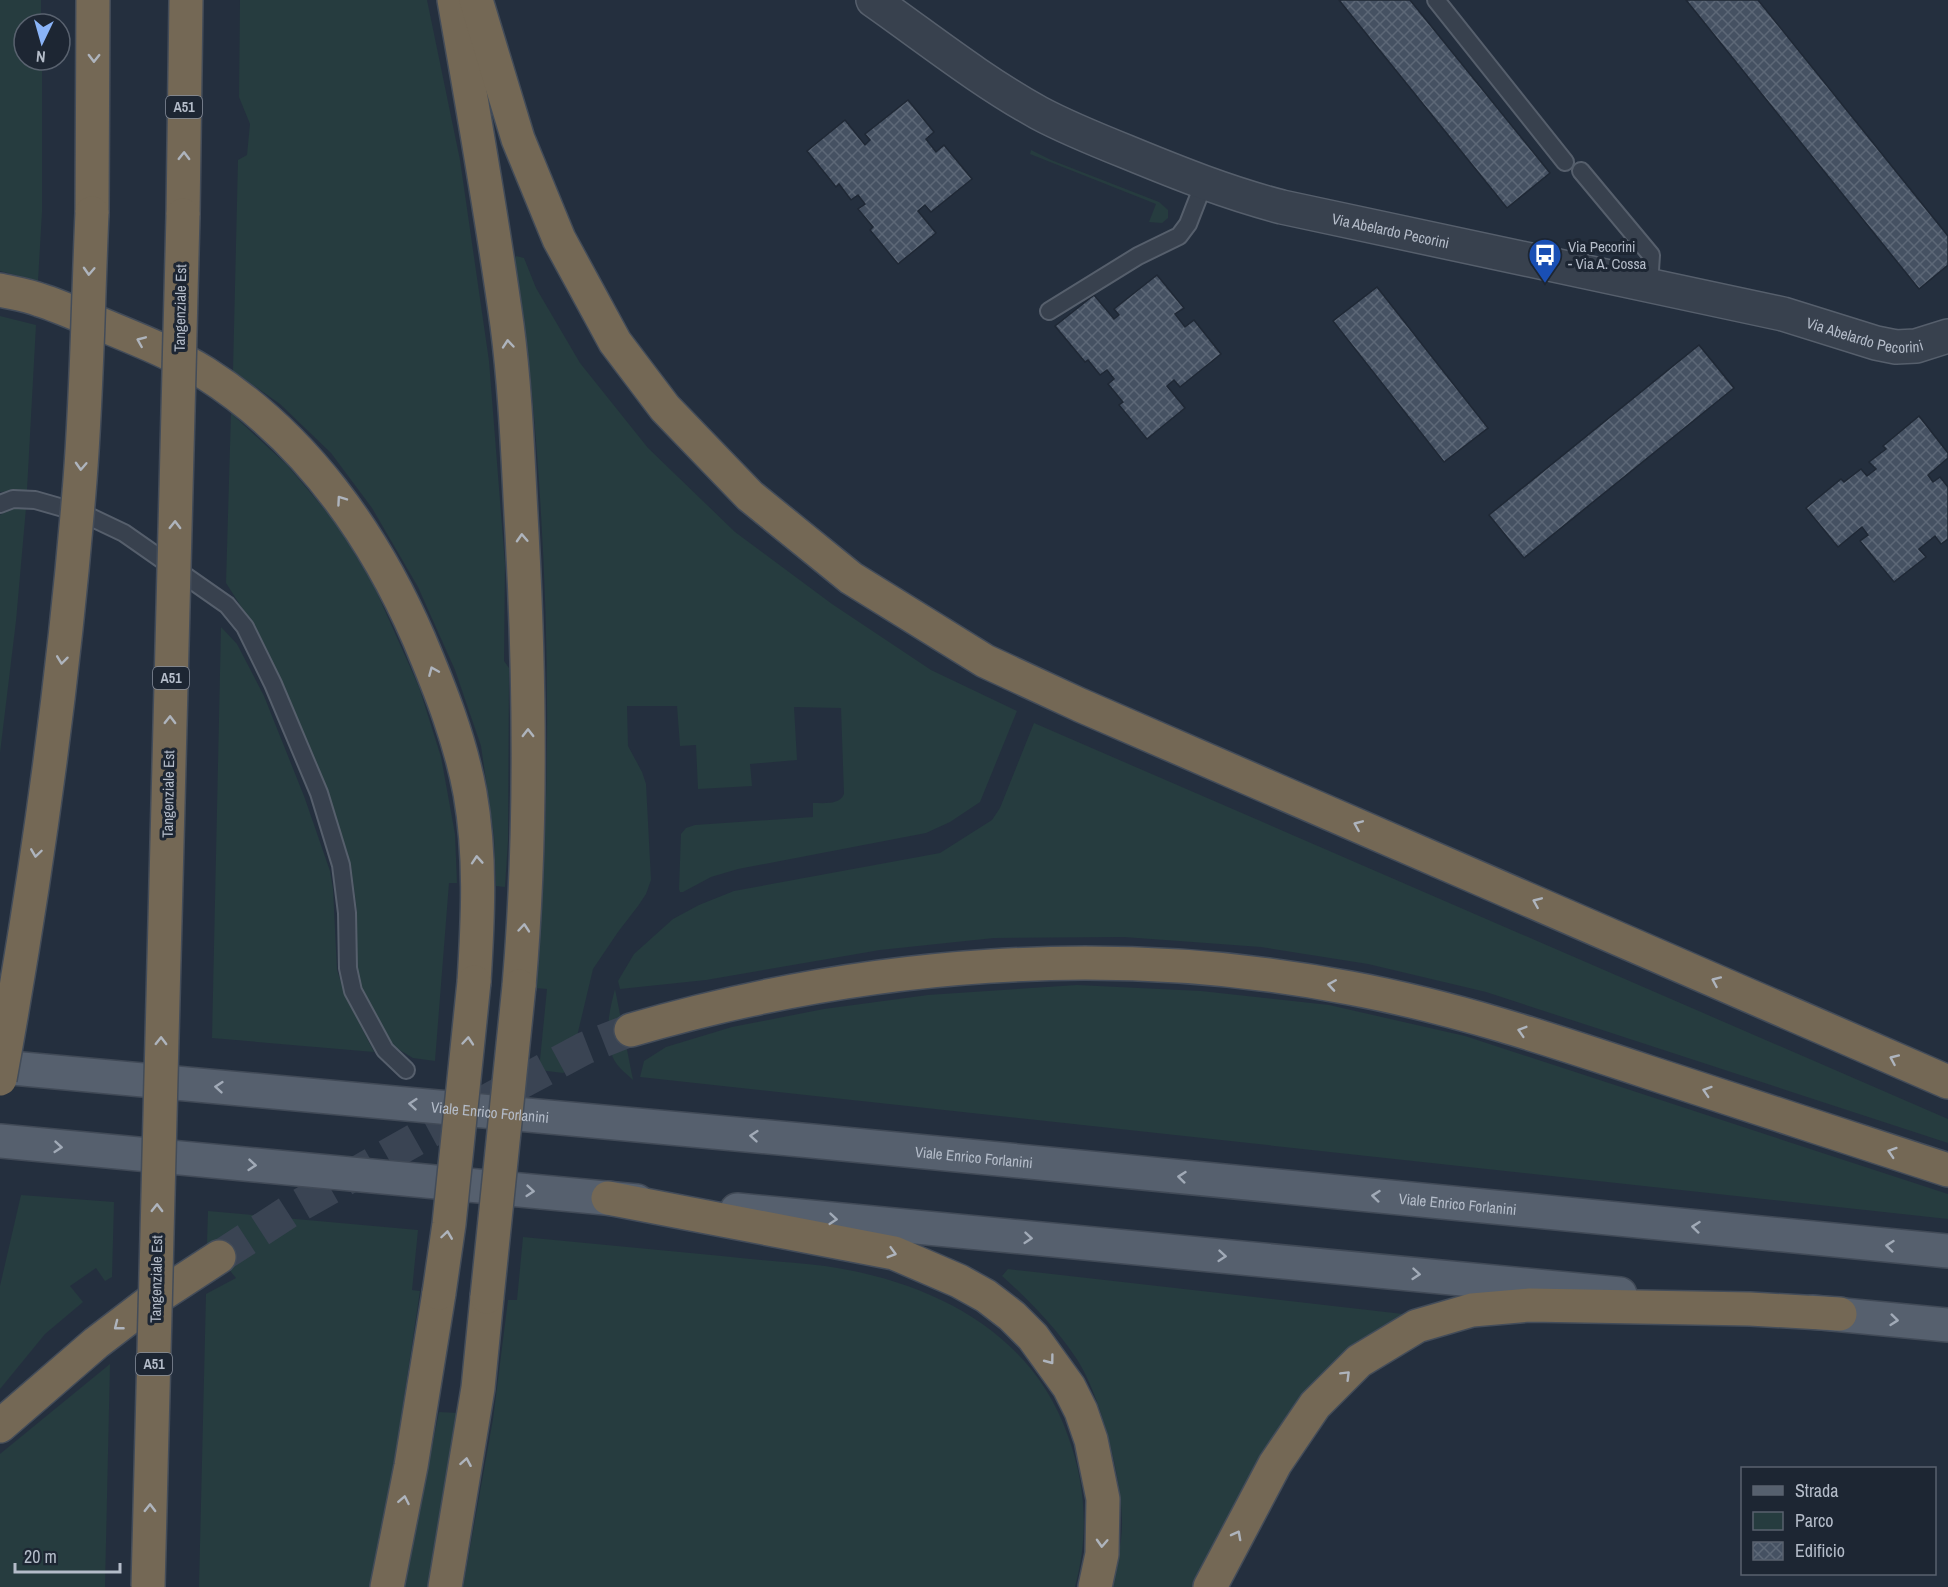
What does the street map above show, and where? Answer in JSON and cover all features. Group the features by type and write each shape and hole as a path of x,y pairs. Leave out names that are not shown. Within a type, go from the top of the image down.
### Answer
{"highway":[{"path":"0,1079 18,980 68,621 80,477 92,213 93,0"},
{"name":"Tangenziale Est","path":"148,1587 183,215 186,0"},
{"path":"445,1587 478,1388 525,920 529,783 527,635 517,448 507,327 454,0"},
{"path":"476,0 522,149 559,239 615,342 665,408 750,496 851,578 985,661 1080,705 1948,1082"},
{"path":"0,290 40,300 146,343 204,373 253,408 296,448 331,487 387,570 442,692 458,744 470,792 478,875 474,982 449,1224 411,1466 387,1587"},
{"path":"631,1030 689,1013 796,989 926,971 1048,963 1139,965 1229,971 1350,987 1469,1015 1575,1047 1948,1170"},
{"path":"608,1198 894,1253 959,1281 986,1296 1012,1316 1033,1337 1069,1387 1092,1440 1103,1499 1102,1554 1095,1587"},
{"path":"0,1426 96,1343 147,1304 219,1257"},
{"path":"1210,1587 1275,1464 1315,1405 1359,1361 1418,1326 1472,1310 1530,1305 1750,1309 1840,1314"}],"main road":[{"name":"Viale Enrico Forlanini","path":"0,1066 824,1142 1948,1251"},
{"path":"0,1142 1948,1325"}],"street":[{"name":"Via Abelardo Pecorini","path":"873,0 986,80 1039,113 1066,127 1204,183 1245,197 1282,207 1806,320 1876,343 1896,347 1916,346 1948,336"}],"lane":[{"path":"1436,0 1565,162"},
{"path":"1581,171 1650,255 1649,285"},
{"path":"1049,311 1138,256 1179,236 1188,224 1204,183"},
{"path":"0,504 13,499 35,501 84,514 124,533 227,604 245,627 273,684 319,794 341,865 347,913 348,968 353,992 385,1050 406,1070"}],"green space":[{"path":"0,0 41,0 41,12 12,12 12,72 42,72 42,212 38,281 0,271"},
{"path":"240,0 427,0 460,160 489,361 505,564 504,661 509,668 508,841 505,887 496,886 494,836 481,746 455,670 418,587 372,508 331,453 280,404 233,371 238,160 247,155 250,124 239,97"},
{"path":"1031,150 1159,202 1168,210 1168,218 1162,223 1149,222 1156,204 1030,154"},
{"path":"516,256 524,258 536,288 580,363 648,448 735,532 832,604 931,670 1017,711 980,802 950,822 926,833 738,869 711,877 680,892 681,834 686,828 695,825 813,817 813,803 831,803 842,798 844,794 841,708 794,707 797,760 750,764 752,786 698,789 696,745 680,746 677,706 627,706 628,746 646,784 651,880 646,894 593,969 569,1070 563,1073 539,1070 547,989 535,988 545,840 546,617 532,394"},
{"path":"0,316 36,325 27,490 0,492"},
{"path":"231,413 287,465 337,524 374,586 419,687 441,757 455,834 457,883 449,883 435,1061 413,1058 393,1046 360,990 357,968 357,911 351,866 328,796 281,681 253,625 226,583"},
{"path":"14,507 26,508 16,621 0,753 0,515"},
{"path":"221,627 237,644 264,696 304,796 330,871 337,970 346,997 374,1052 212,1038"},
{"path":"1034,723 1948,1119 1948,1143 1486,992 1368,964 1261,947 1124,937 994,938 880,950 706,980 620,989 618,981 634,954 673,919 699,905 734,891 940,853 992,820 1000,808"},
{"path":"1077,985 1201,991 1329,1005 1465,1036 1948,1194 1948,1219 640,1077 644,1061 666,1047 732,1027 824,1009 928,995"},
{"path":"615,989 633,1080 616,1063 609,1046 609,1017"},
{"path":"21,1195 114,1202 112,1277 105,1281 96,1268 70,1286 83,1302 45,1334 0,1389 0,1286"},
{"path":"208,1211 418,1230 412,1290 420,1291 391,1485 370,1587 199,1587 206,1294 236,1278 207,1243"},
{"path":"523,1237 825,1266 864,1273 902,1284 939,1299 972,1317 1003,1340 1030,1367 1052,1399 1068,1436 1079,1473 1084,1511 1082,1549 1075,1587 463,1587 493,1419 508,1300 517,1300"},
{"path":"1008,1269 1403,1314 1332,1366 1288,1413 1267,1448 1205,1568 1192,1587 1110,1587 1121,1540 1122,1524 1119,1485 1101,1415 1085,1373 1076,1358 1042,1315 1002,1276"},
{"path":"110,1364 105,1587 0,1587 0,1454"},
{"path":"439,1412 458,1413 429,1587 404,1587"}],"building":[{"path":"1339,0 1410,0 1550,173 1507,208"},
{"path":"1686,0 1758,0 1948,236 1948,265 1919,289"},
{"path":"908,100 934,132 926,139 936,152 944,145 972,179 931,212 925,205 918,211 936,233 898,264 870,230 873,227 858,209 865,204 858,195 851,200 839,184 836,187 807,151 845,120 865,145 870,140 865,134"},
{"path":"1157,275 1184,308 1175,314 1185,327 1194,320 1221,354 1180,387 1174,380 1167,386 1185,408 1147,439 1119,405 1123,402 1108,384 1114,379 1107,370 1100,375 1088,360 1085,362 1055,326 1094,295 1114,319 1119,315 1114,309"},
{"path":"1377,287 1488,428 1444,462 1333,321"},
{"path":"1699,345 1734,388 1524,558 1489,515"},
{"path":"1919,416 1948,453 1948,458 1928,475 1933,482 1940,477 1948,487 1948,539 1941,544 1935,536 1919,549 1926,557 1894,582 1860,541 1868,535 1862,527 1838,547 1806,508 1841,479 1844,482 1861,469 1867,476 1876,469 1869,462 1886,449 1883,446"}],"tunnel":[{"path":"219,1257 293,1209 427,1133 585,1048 631,1030"}],"place":[{"name":"Via Pecorini - Via A. Cossa","path":"1545,284"}]}
